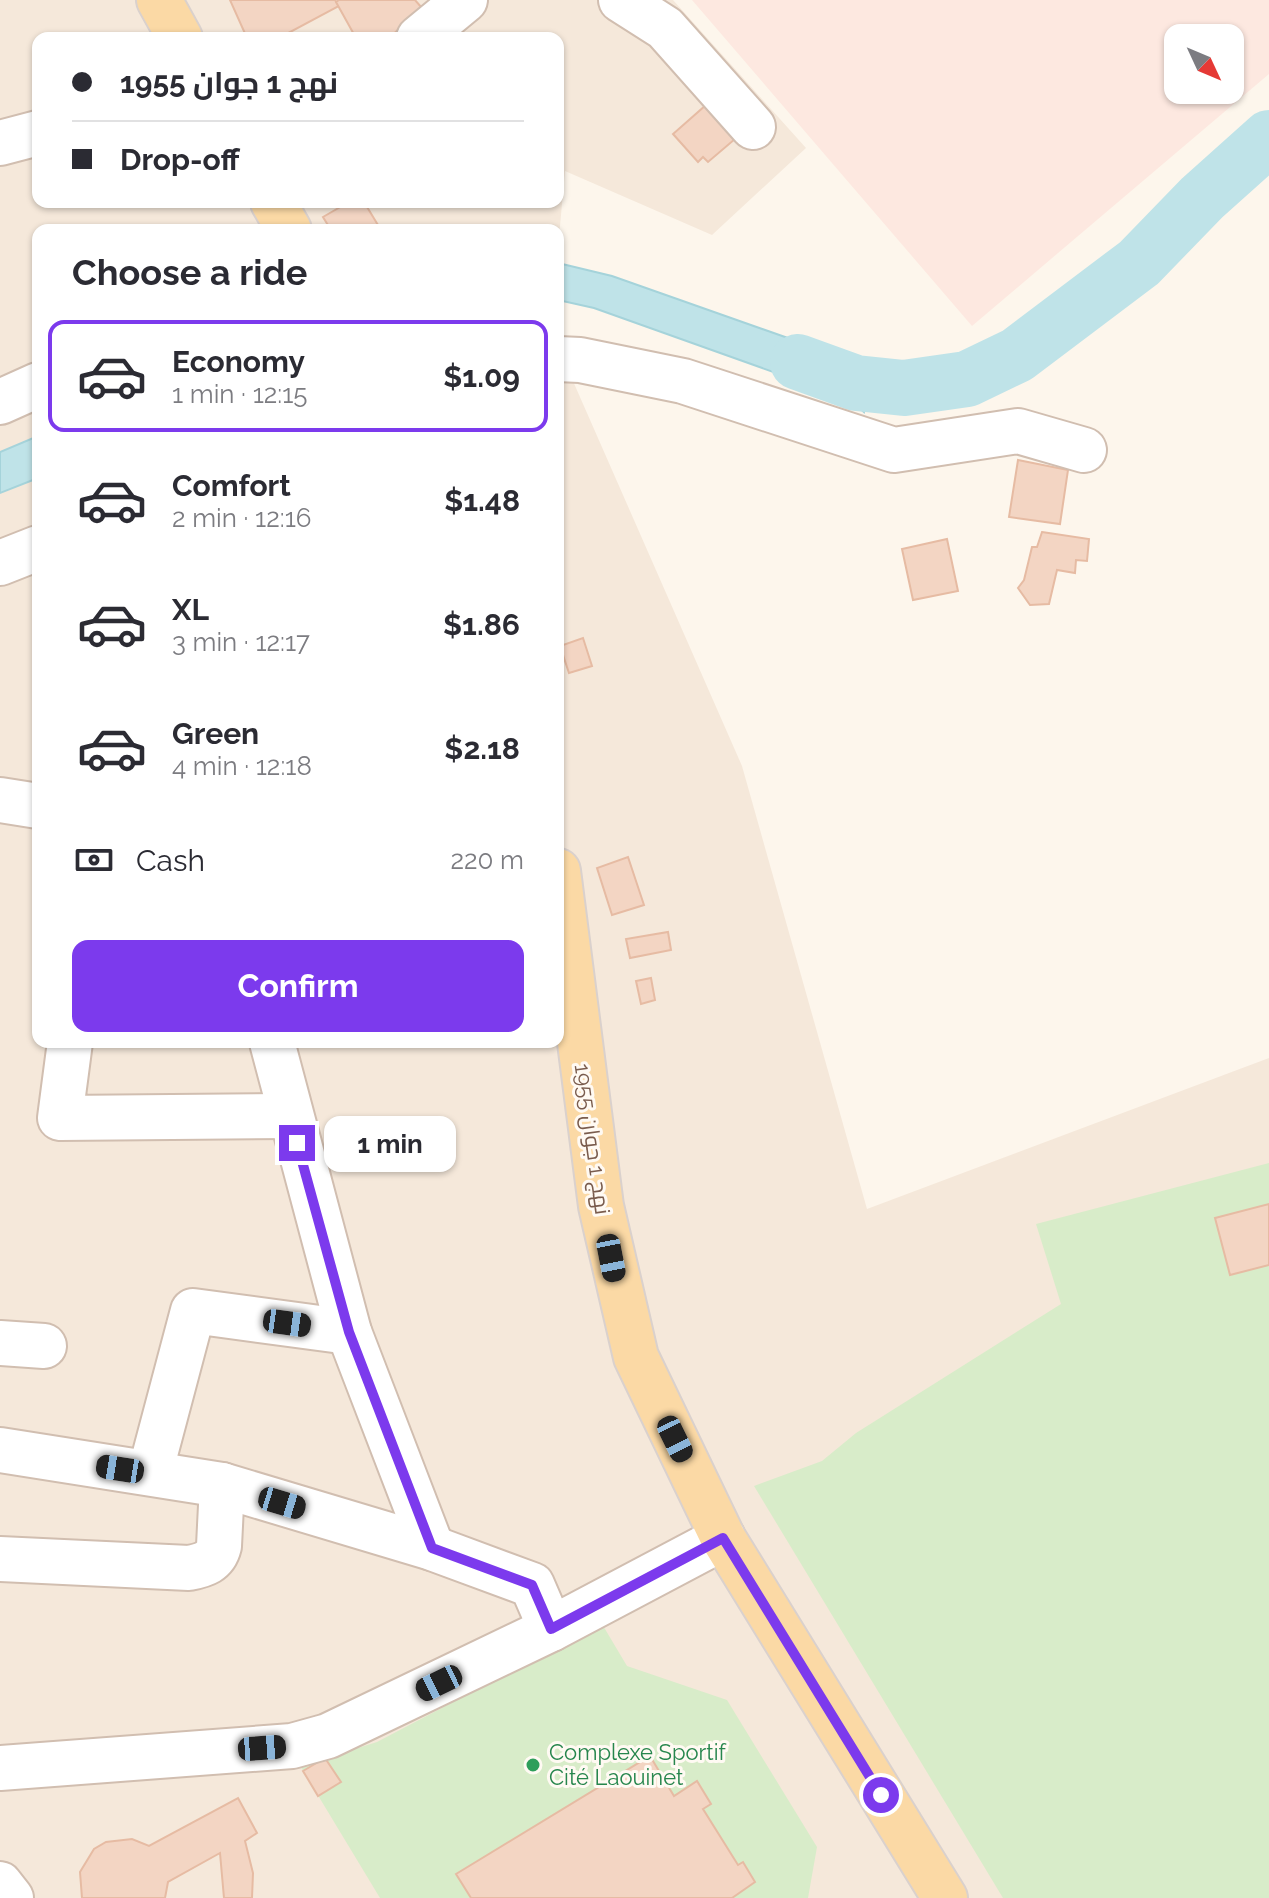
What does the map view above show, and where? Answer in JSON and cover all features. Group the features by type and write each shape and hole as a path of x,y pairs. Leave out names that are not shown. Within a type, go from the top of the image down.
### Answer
{"main road":[{"path":"159,0 177,32"},
{"name":"نهج 1 جوان 1955","path":"564,918 601,1206 616,1283 636,1357 723,1538 945,1898"}],"street":[{"path":"426,32 465,0"},
{"path":"621,0 665,28 753,127"},
{"path":"0,143 32,135"},
{"path":"564,359 683,381 894,450 915,450 1010,431 1084,450"},
{"path":"0,402 32,388"},
{"path":"0,563 32,550"},
{"path":"0,800 32,805"},
{"path":"69,1048 60,1118 290,1116"},
{"path":"273,1048 349,1332 432,1548"},
{"path":"150,1473 193,1311 349,1332"},
{"path":"0,1343 44,1346"},
{"path":"0,1450 222,1485 432,1548 532,1585 551,1629"},
{"path":"0,1559 189,1568 206,1564 216,1556 219,1546 222,1485"},
{"path":"0,1768 292,1746 328,1736 551,1629 723,1538"},
{"path":"0,1884 11,1898"}],"shaded area":[{"path":"0,0 673,0 806,148 712,235 565,171 564,182 564,32 32,32 32,208 562,208 560,224 32,224 32,1048 564,1048 564,361 742,766 867,1209 1269,1058 1269,1898 0,1898"},
{"path":"692,0 1269,0 1269,74 1244,95 1244,24 1164,24 1164,104 1234,104 972,326"}],"green space":[{"path":"1269,1163 1269,1898 1003,1898 754,1486 822,1461 856,1433 1061,1304 1036,1224"},
{"name":"Complexe Sportif Cité Laouinet","path":"602,1624 627,1666 727,1700 817,1847 808,1898 380,1898 296,1759 342,1753 377,1742"}],"water":[{"path":"564,264 612,276 856,362 874,359 864,412 849,399 594,308 564,301"},
{"path":"32,439 32,480 0,493 0,452"}],"building":[{"path":"230,0 335,0 339,6 290,32 244,32"},
{"path":"415,0 422,8 396,32 353,32 336,2"},
{"path":"706,105 735,139 708,162 703,157 698,162 673,134"},
{"path":"339,208 368,208 377,224 327,224 323,217"},
{"path":"1018,460 1068,470 1060,524 1009,517"},
{"path":"1042,532 1089,539 1087,561 1076,560 1075,573 1057,570 1049,604 1030,605 1018,588 1024,580 1032,547 1037,547"},
{"path":"947,539 958,591 913,600 902,549"},
{"path":"583,638 592,666 569,673 564,645"},
{"path":"628,857 644,905 612,915 597,868"},
{"path":"668,932 671,950 630,958 626,939"},
{"path":"651,978 655,1000 641,1004 636,981"},
{"path":"1269,1204 1269,1265 1230,1275 1215,1218"},
{"path":"650,1756 674,1796 697,1781 711,1804 703,1809 738,1865 743,1862 755,1882 732,1898 471,1898 456,1874"},
{"path":"325,1758 341,1782 318,1796 303,1771"},
{"path":"238,1798 257,1833 245,1841 253,1873 252,1898 224,1898 220,1853 168,1882 165,1898 82,1898 80,1872 94,1849 106,1842 132,1839 149,1846"}],"waterway":[{"path":"798,362 856,383 904,388 967,379 1017,355 1139,263 1202,198 1269,138"}],"place":[{"name":"Complexe Sportif Cité Laouinet","path":"533,1765"}],"route":[{"path":"297,1143 349,1332 432,1548 532,1585 551,1629 723,1538 881,1795"}]}
